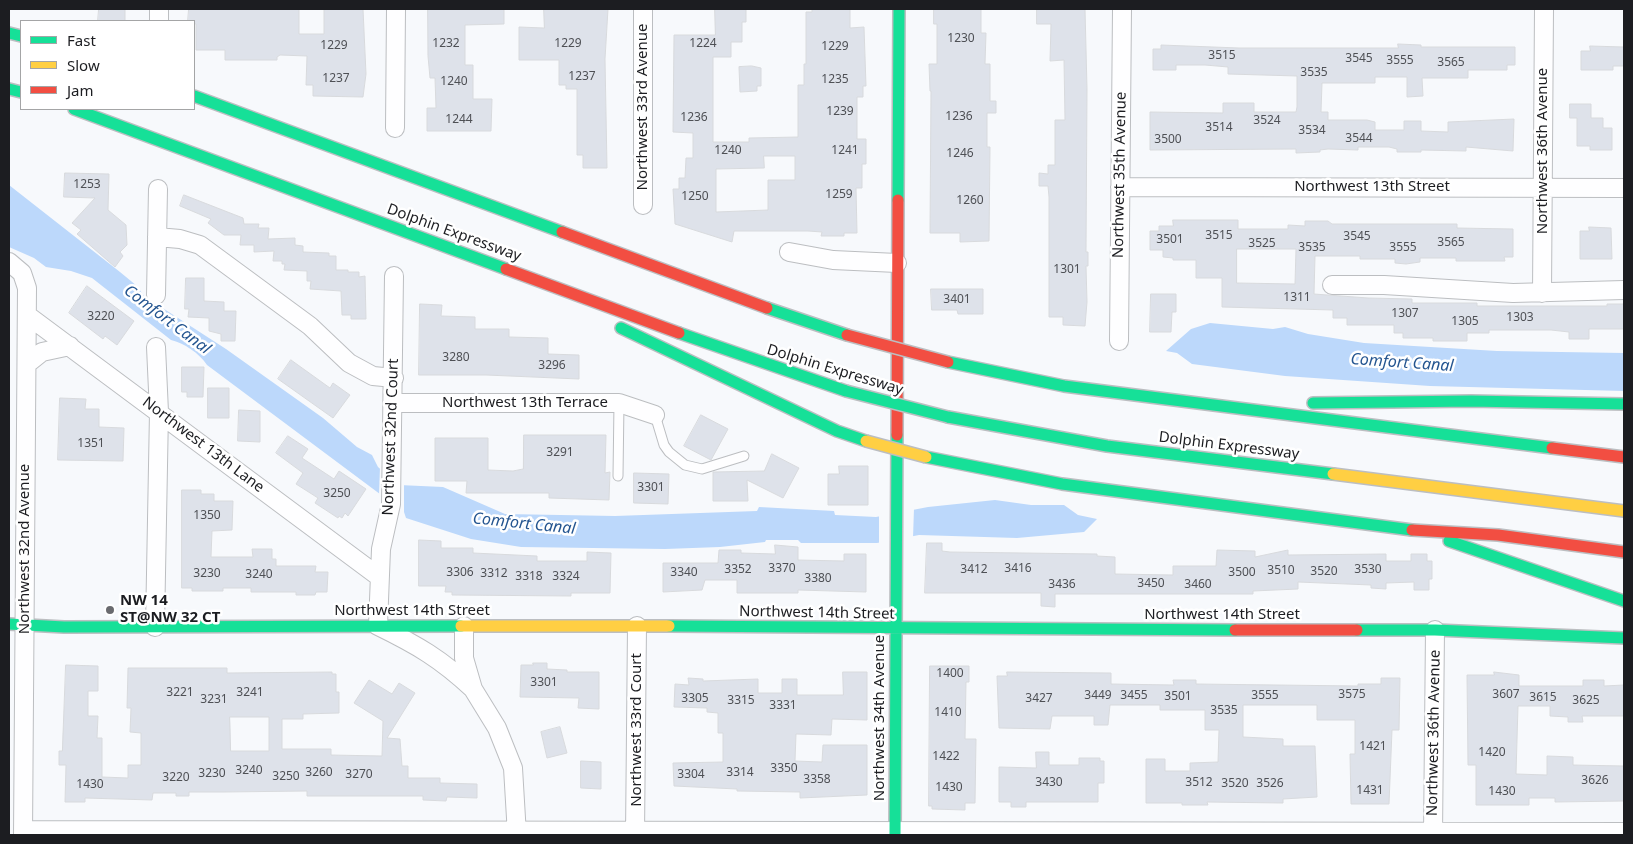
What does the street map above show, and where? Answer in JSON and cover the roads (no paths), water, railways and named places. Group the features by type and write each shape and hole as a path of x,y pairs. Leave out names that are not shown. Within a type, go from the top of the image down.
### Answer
{"main road":[{"name":"Northwest 34th Avenue","path":"895,833 899,9"},
{"path":"195,96 775,311 847,335 948,362 1064,386 1624,457"},
{"name":"Dolphin Expressway","path":"77,110 758,362 846,391 948,417 1034,435 1107,446 1624,511"},
{"path":"462,252 587,312"},
{"path":"614,324 837,431 926,457 1062,484 1422,531 1498,535 1624,552"},
{"path":"1210,405 1471,401 1624,404"},
{"path":"1422,531 1624,600"},
{"name":"Northwest 14th Street","path":"17,625 155,627 637,626 1435,630 1624,638"}],"street":[{"path":"395,128 396,9"},
{"name":"Northwest 33rd Avenue","path":"642,205 643,9"},
{"name":"Northwest 35th Avenue","path":"1119,340 1122,9"},
{"name":"Northwest 36th Avenue","path":"1542,293 1544,9"},
{"name":"Northwest 13th Street","path":"1120,187 1624,188"},
{"path":"156,295 158,189"},
{"path":"157,237 180,239 200,245 310,326 349,364 373,376 394,378"},
{"path":"789,252 833,260 897,263"},
{"name":"Northwest 32nd Avenue","path":"12,264 26,282 27,315 27,364 17,625 24,832"},
{"name":"Northwest 32nd Court","path":"378,626 378,576 381,549 389,521 391,504 394,403 394,276"},
{"path":"1332,285 1384,285 1542,293 1624,290"},
{"name":"Northwest 13th Lane","path":"27,315 378,576"},
{"path":"27,364 42,352 70,346"},
{"path":"155,627 159,412 156,347"},
{"name":"Northwest 13th Terrace","path":"394,403 619,403 655,415"},
{"path":"378,626 446,663 473,689 494,721 509,756 515,782 517,833"},
{"path":"464,626 464,658 473,689"},
{"name":"Northwest 33rd Court","path":"636,833 637,626"},
{"name":"Northwest 36th Avenue","path":"1433,834 1435,630"},
{"path":"24,832 1433,834 1624,832"}],"lane":[{"path":"618,476 619,403"},
{"path":"655,415 664,445 669,452 686,465 702,469 744,456"}],"water":[{"name":"Comfort Canal","path":"9,185 120,272 137,286 144,296 226,349 323,418 357,447 372,455 378,467 399,485 443,487 505,514 615,516 757,511 759,507 834,511 835,515 876,517 928,507 995,500 1031,505 1064,505 1078,515 1097,519 1084,532 1017,538 919,535 877,543 801,543 798,540 766,540 765,542 720,547 665,549 521,547 471,539 406,518 404,512 207,365 191,349 171,340 92,278 71,271 46,267 34,258 9,247"},
{"name":"Comfort Canal","path":"1210,323 1273,329 1285,327 1308,334 1364,343 1497,351 1624,353 1624,391 1430,386 1285,376 1192,364 1177,353 1166,351 1191,329"}],"place":[{"name":"NW 14 ST@NW 32 CT","path":"110,610"}]}
